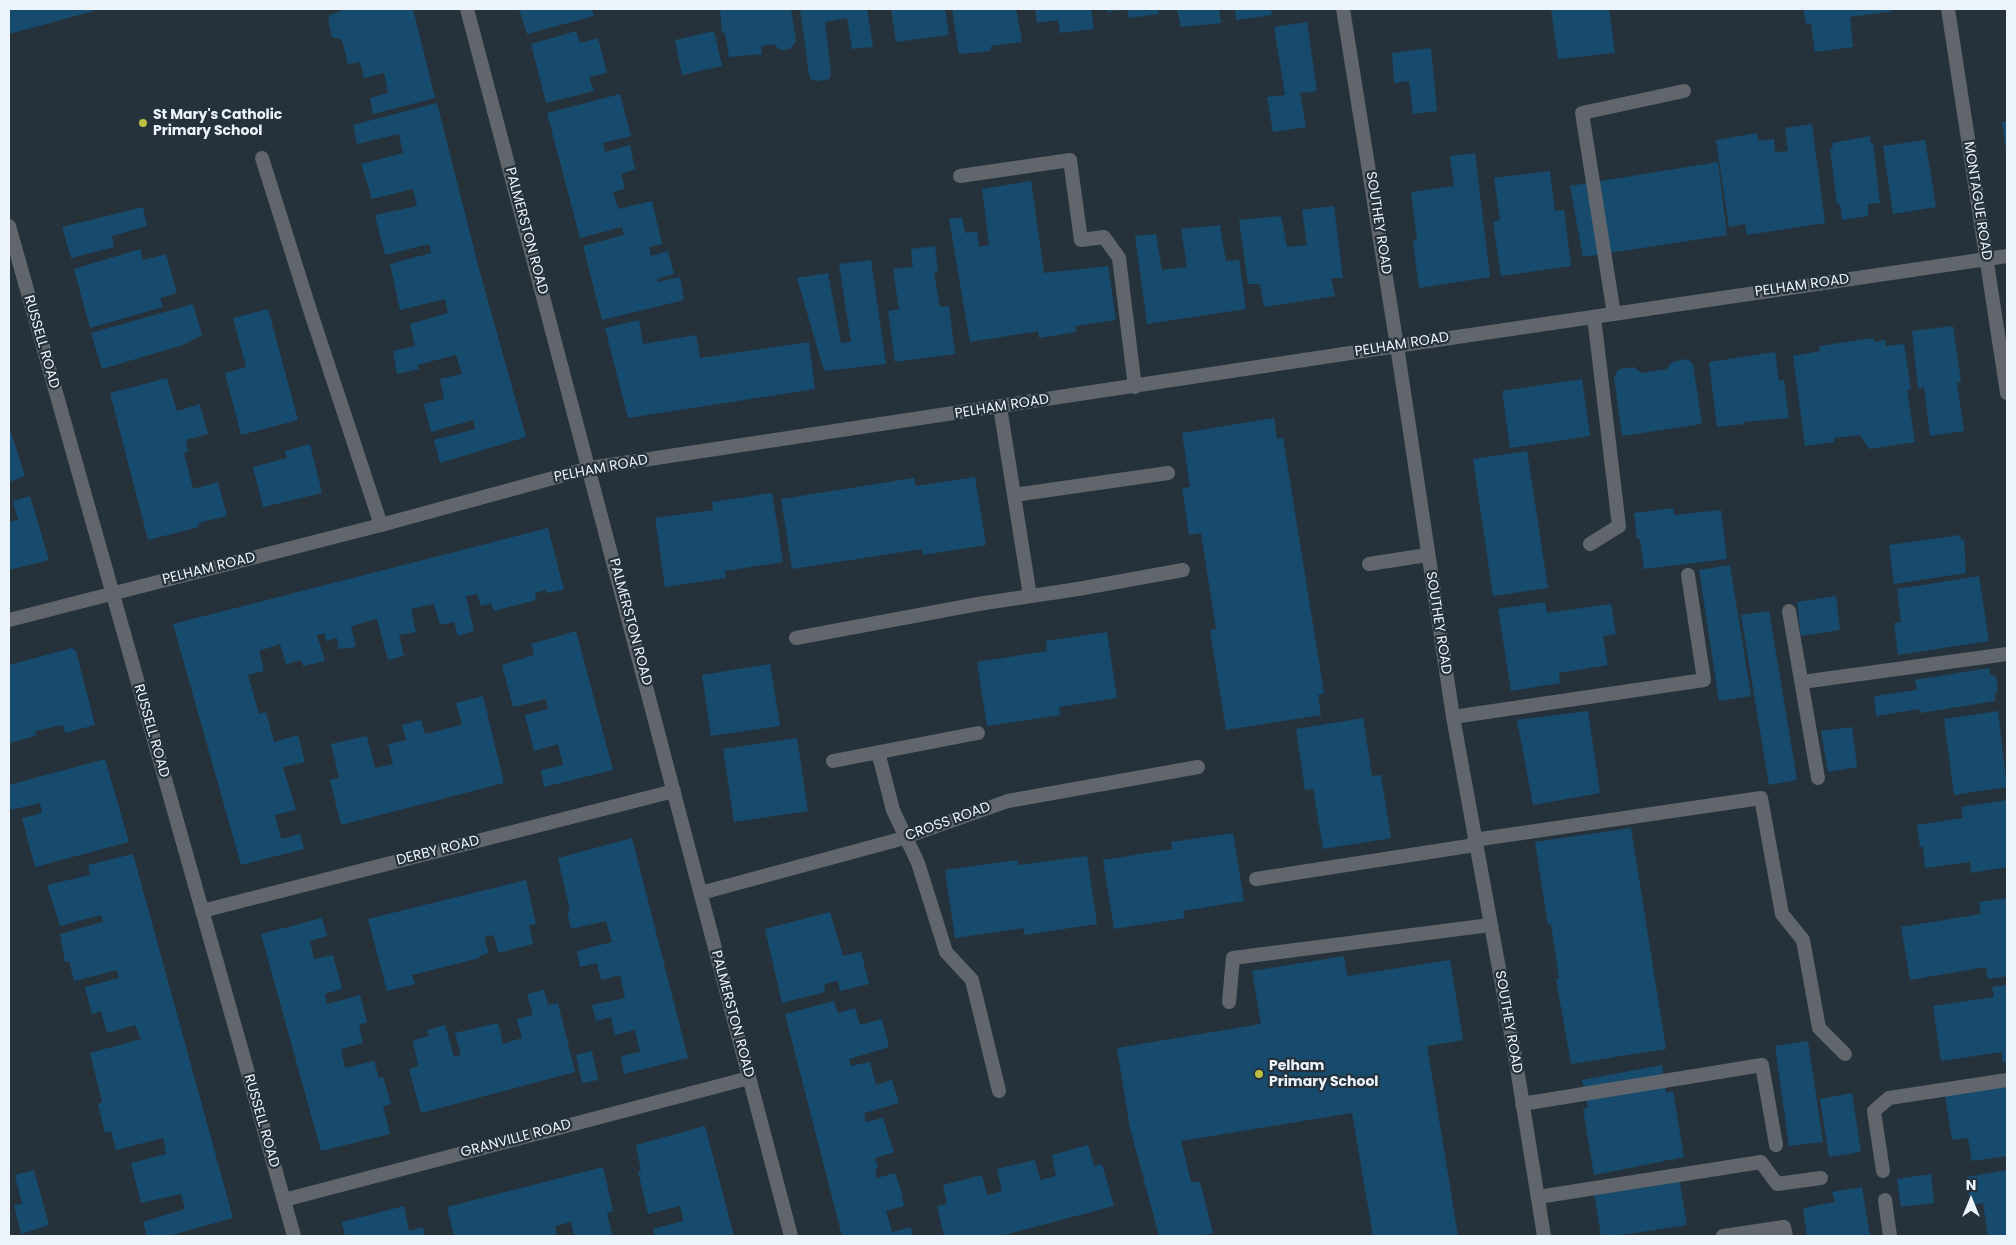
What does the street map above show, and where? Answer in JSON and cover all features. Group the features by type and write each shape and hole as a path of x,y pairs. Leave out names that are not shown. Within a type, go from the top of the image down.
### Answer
{"street":[{"name":"PALMERSTON ROAD","path":"467,9 590,468 791,1236"},
{"name":"SOUTHEY ROAD","path":"1343,9 1397,346 1453,717 1544,1236"},
{"name":"MONTAGUE ROAD","path":"1948,9 2007,393"},
{"path":"1614,314 1582,113 1684,91"},
{"path":"262,158 312,317 382,525"},
{"path":"960,176 1070,160 1081,240 1104,237 1119,258 1135,387"},
{"name":"RUSSELL ROAD","path":"9,226 294,1236"},
{"name":"PELHAM ROAD","path":"9,620 382,525 590,468 2007,256"},
{"path":"1590,544 1619,526 1594,317"},
{"path":"1000,408 1030,596"},
{"path":"1014,495 1168,473"},
{"path":"1369,564 1428,554"},
{"path":"796,638 978,604 1078,589 1183,570"},
{"path":"1453,717 1704,680 1688,574"},
{"path":"1789,611 1818,778"},
{"path":"1802,682 2007,654"},
{"path":"833,761 978,733"},
{"path":"878,752 892,810 907,837 918,863 946,952 972,980 1000,1091"},
{"name":"CROSS ROAD","path":"700,893 907,837 930,827 1008,801 1198,767"},
{"name":"DERBY ROAD","path":"202,911 674,791"},
{"path":"1256,879 1475,842 1762,798 1782,914 1803,940 1819,1028 1845,1054"},
{"path":"1229,1002 1233,958 1490,926"},
{"path":"1522,1104 1762,1066 1776,1146"},
{"name":"GRANVILLE ROAD","path":"284,1200 749,1078"},
{"path":"1883,1171 1874,1111 1889,1098 2007,1080"},
{"path":"1538,1197 1761,1162 1777,1184 1821,1178"},
{"path":"1885,1200 1890,1236"},
{"path":"1723,1236 1784,1227 1786,1236"}],"building":[{"path":"9,9 94,9 94,11 9,34"},
{"path":"346,9 413,9 435,98 373,114 370,98 388,93 384,73 364,78 360,62 348,64 342,40 332,37 328,18 330,15"},
{"path":"519,9 592,9 594,16 527,34"},
{"path":"720,9 791,9 796,41 790,49 780,50 774,44 761,46 762,54 729,57 725,33 722,33"},
{"path":"800,9 867,9 873,47 852,49 847,18 825,22 831,73 829,79 817,81 811,79"},
{"path":"891,9 945,9 949,35 896,42"},
{"path":"952,9 1016,9 1022,42 991,46 991,51 959,54"},
{"path":"1035,9 1091,9 1094,29 1060,33 1058,20 1037,23"},
{"path":"1107,9 1121,9 1121,10 1107,12"},
{"path":"1127,9 1158,9 1159,14 1129,18"},
{"path":"1177,9 1219,9 1221,23 1181,27"},
{"path":"1235,9 1271,9 1272,15 1236,20"},
{"path":"1551,9 1609,9 1615,53 1558,59"},
{"path":"1803,9 1892,9 1893,11 1850,17 1853,47 1815,52 1811,24 1806,24"},
{"path":"1307,22 1317,91 1300,93 1306,127 1273,132 1267,97 1285,95 1274,27"},
{"path":"576,31 580,43 598,38 607,73 589,77 594,91 546,103 531,44"},
{"path":"714,31 722,66 682,75 675,40"},
{"path":"1431,48 1437,111 1413,114 1409,81 1394,83 1392,53"},
{"path":"620,94 631,136 603,143 605,152 630,145 635,169 621,174 625,189 613,192 618,209 652,201 662,244 649,247 651,256 668,251 674,274 657,279 658,282 680,277 684,300 602,320 583,246 624,235 622,227 580,238 547,113"},
{"path":"437,103 479,269 526,437 440,463 434,440 475,429 473,420 431,432 424,404 444,399 440,379 462,374 456,355 417,365 419,369 397,374 393,351 415,346 410,324 448,313 445,299 400,310 390,264 431,253 429,244 385,255 375,215 417,206 413,189 372,199 361,164 403,153 399,134 357,144 353,125"},
{"path":"2007,121 2007,152 2006,152 2002,122"},
{"path":"1812,124 1825,223 1747,235 1745,224 1729,227 1716,140 1757,133 1758,141 1774,139 1775,152 1788,151 1785,128"},
{"path":"1870,136 1871,143 1873,143 1880,203 1868,204 1868,216 1842,220 1840,204 1837,204 1830,149 1833,149 1832,143"},
{"path":"1925,140 1936,207 1893,214 1883,146"},
{"path":"1475,153 1490,277 1419,288 1413,241 1417,240 1411,192 1454,186 1450,156"},
{"path":"1718,162 1727,235 1583,257 1570,186"},
{"path":"1550,171 1555,211 1564,210 1571,266 1501,276 1493,222 1500,220 1494,178"},
{"path":"1031,181 1044,273 1108,266 1116,320 1075,326 1076,332 1039,338 1038,331 970,342 949,219 962,217 965,233 977,231 979,247 989,245 982,189"},
{"path":"1334,206 1343,278 1331,278 1335,296 1264,307 1260,284 1248,284 1239,220 1281,216 1287,247 1307,245 1302,210"},
{"path":"143,207 147,226 112,236 114,247 71,258 62,227"},
{"path":"1220,225 1226,261 1239,260 1246,309 1147,324 1135,236 1156,234 1162,270 1187,267 1181,229"},
{"path":"935,246 938,272 934,273 940,307 949,306 955,354 895,362 888,311 899,309 893,269 913,267 911,249"},
{"path":"140,249 143,260 166,254 177,293 160,298 163,307 90,328 74,269"},
{"path":"871,260 886,364 824,371 797,278 828,273 841,343 851,342 839,264"},
{"path":"193,304 202,335 183,345 102,369 91,333"},
{"path":"268,309 298,420 241,435 225,373 246,367 233,318"},
{"path":"639,320 643,344 696,335 700,358 809,342 815,389 628,418 605,328"},
{"path":"1953,326 1961,382 1957,383 1964,431 1930,436 1924,387 1918,389 1912,331"},
{"path":"1873,338 1874,342 1885,340 1886,346 1904,344 1911,389 1907,390 1915,442 1869,449 1860,435 1834,438 1834,442 1805,446 1793,356 1820,351 1819,346"},
{"path":"1775,352 1779,381 1784,380 1789,418 1743,422 1744,424 1717,427 1709,362"},
{"path":"1687,359 1693,364 1702,424 1622,436 1614,377 1619,369 1634,367 1641,373 1667,369 1672,362"},
{"path":"167,378 177,411 200,404 208,434 186,440 188,452 184,453 193,489 218,482 227,516 198,523 199,527 148,540 110,393"},
{"path":"1582,379 1590,436 1510,448 1502,391"},
{"path":"1274,418 1277,439 1283,438 1324,693 1318,695 1321,715 1226,730 1210,630 1216,629 1201,533 1189,535 1182,488 1190,487 1182,433"},
{"path":"9,426 25,476 9,482"},
{"path":"310,444 322,493 263,507 253,467 287,458 285,451"},
{"path":"1527,451 1548,588 1493,596 1473,459"},
{"path":"975,477 986,545 923,555 922,549 792,569 781,499 914,478 916,486"},
{"path":"772,493 783,562 725,571 726,578 665,587 655,518 713,510 712,502"},
{"path":"30,496 49,560 9,570 9,522 18,520 13,501"},
{"path":"1673,508 1674,515 1721,510 1727,559 1644,569 1640,539 1637,539 1634,513"},
{"path":"548,528 564,590 546,593 546,590 535,593 536,600 494,611 491,603 481,606 477,594 466,596 474,631 458,636 454,622 440,625 434,604 411,609 416,632 399,635 404,656 388,660 377,619 351,626 356,647 339,649 337,638 326,641 324,633 317,635 325,661 303,666 301,660 286,664 280,644 259,651 264,671 248,675 259,714 266,712 274,742 298,735 305,762 283,767 296,810 275,815 281,839 300,834 304,849 241,865 173,624"},
{"path":"1960,535 1961,540 1964,539 1966,573 1894,584 1889,545"},
{"path":"1730,565 1751,696 1719,701 1699,570"},
{"path":"1979,576 1989,641 1898,655 1894,623 1901,622 1897,589"},
{"path":"1836,596 1840,630 1801,636 1797,602"},
{"path":"1545,602 1547,613 1611,604 1616,634 1603,636 1608,665 1559,673 1560,683 1511,691 1498,609"},
{"path":"1769,611 1797,780 1769,785 1741,615"},
{"path":"576,631 613,770 544,787 541,770 563,765 558,744 534,751 525,715 548,709 546,699 513,707 502,665 534,655 531,644"},
{"path":"1107,632 1117,698 1059,707 1060,715 987,726 977,662 1047,651 1046,641"},
{"path":"72,648 76,651 95,725 65,733 63,725 35,731 36,736 9,743 9,665"},
{"path":"770,664 780,726 711,736 702,675"},
{"path":"1989,668 1990,674 1996,677 1998,690 1995,694 1995,701 1920,713 1920,709 1876,716 1874,696 1917,690 1915,680"},
{"path":"483,696 504,783 341,825 330,780 339,778 331,744 367,736 375,768 393,764 388,744 406,740 402,725 421,720 425,734 462,725 456,703"},
{"path":"1588,711 1600,793 1533,805 1517,720"},
{"path":"1998,711 2007,787 1954,795 1944,719"},
{"path":"1363,718 1372,776 1381,775 1391,838 1323,849 1313,789 1305,790 1296,729"},
{"path":"1852,727 1857,767 1828,772 1821,731"},
{"path":"797,738 808,811 734,822 723,749"},
{"path":"105,759 129,842 35,867 22,818 42,813 40,803 11,810 9,805 9,785"},
{"path":"2007,800 2007,867 1971,873 1970,862 1925,868 1923,847 1920,847 1917,825 1963,818 1961,807"},
{"path":"1631,828 1666,1049 1571,1064 1556,979 1559,978 1551,924 1548,925 1535,842"},
{"path":"1233,833 1244,901 1183,911 1185,918 1114,929 1103,860 1172,849 1171,842"},
{"path":"632,838 688,1058 624,1074 621,1056 640,1052 635,1030 615,1035 611,1017 596,1021 592,1005 625,998 620,975 601,980 597,963 580,967 577,951 612,942 606,921 571,929 567,911 570,911 558,858"},
{"path":"133,854 233,1218 168,1236 147,1236 143,1222 185,1209 181,1194 141,1203 131,1163 166,1154 163,1138 116,1150 111,1131 105,1133 98,1104 102,1102 90,1053 141,1039 135,1025 107,1033 101,1011 92,1014 85,987 119,978 117,970 74,981 69,961 65,962 60,934 103,922 101,915 60,926 47,885 90,875 88,865"},
{"path":"1087,856 1097,924 1024,935 1024,928 955,938 945,870 1017,860 1018,865"},
{"path":"526,880 536,924 529,925 533,944 498,953 494,935 484,937 489,953 479,956 480,958 412,975 415,984 387,991 368,919"},
{"path":"2007,898 2007,976 1988,979 1986,967 1910,980 1901,927 1981,914 1979,902"},
{"path":"830,912 843,956 861,952 869,984 840,991 838,981 824,984 825,992 782,1003 765,929"},
{"path":"322,918 327,936 310,941 314,959 333,955 342,989 325,994 327,1004 360,995 367,1022 359,1025 363,1043 341,1049 345,1068 374,1061 379,1078 383,1077 391,1104 383,1106 390,1134 321,1151 261,934"},
{"path":"1344,956 1347,976 1450,960 1463,1040 1427,1046 1458,1236 1373,1236 1352,1113 1181,1141 1191,1182 1200,1182 1213,1233 1201,1236 1159,1236 1130,1128 1117,1048 1261,1024 1252,971"},
{"path":"2007,985 2007,1062 2003,1063 2002,1052 1941,1061 1933,1006 1994,997 1992,987"},
{"path":"544,990 548,1005 558,1003 575,1072 421,1113 409,1069 418,1066 413,1040 429,1036 427,1030 445,1025 454,1057 461,1055 455,1033 498,1023 503,1044 522,1038 517,1019 533,1015 527,994"},
{"path":"834,1001 838,1013 855,1008 860,1025 882,1019 889,1047 849,1059 851,1066 870,1062 876,1085 892,1080 899,1103 864,1113 866,1122 883,1118 894,1152 875,1158 878,1168 875,1169 877,1178 895,1173 901,1190 904,1206 886,1211 892,1232 911,1227 913,1236 842,1236 785,1014"},
{"path":"1808,1041 1823,1142 1789,1146 1775,1046"},
{"path":"592,1051 598,1080 582,1083 576,1055"},
{"path":"1662,1065 1666,1093 1673,1091 1684,1157 1594,1175 1583,1109 1588,1108 1582,1080"},
{"path":"2007,1085 2007,1156 1972,1161 1968,1138 1952,1140 1945,1095"},
{"path":"1852,1093 1861,1152 1829,1157 1820,1099"},
{"path":"705,1126 734,1236 654,1236 653,1229 683,1221 682,1214 680,1206 648,1214 638,1171 641,1171 636,1145"},
{"path":"1088,1145 1094,1166 1102,1164 1114,1206 1000,1236 944,1236 937,1206 947,1204 943,1185 982,1175 987,1195 1002,1191 997,1169 1035,1160 1040,1180 1056,1176 1052,1155"},
{"path":"603,1167 613,1211 607,1213 612,1236 574,1236 571,1222 555,1226 557,1236 454,1236 447,1207"},
{"path":"34,1170 49,1225 21,1234 14,1205 22,1204 15,1175"},
{"path":"2007,1170 2007,1236 1988,1236 1983,1203 1971,1205 1966,1177"},
{"path":"1931,1174 1934,1203 1901,1207 1897,1179"},
{"path":"1679,1178 1687,1225 1615,1236 1601,1236 1594,1193"},
{"path":"1862,1187 1870,1236 1807,1236 1803,1208 1835,1202 1832,1192"},
{"path":"404,1206 409,1231 423,1227 425,1236 345,1236 342,1222"}],"place":[{"name":"St Mary's Catholic Primary School","path":"143,123"},
{"name":"Pelham Primary School","path":"1259,1074"}]}
